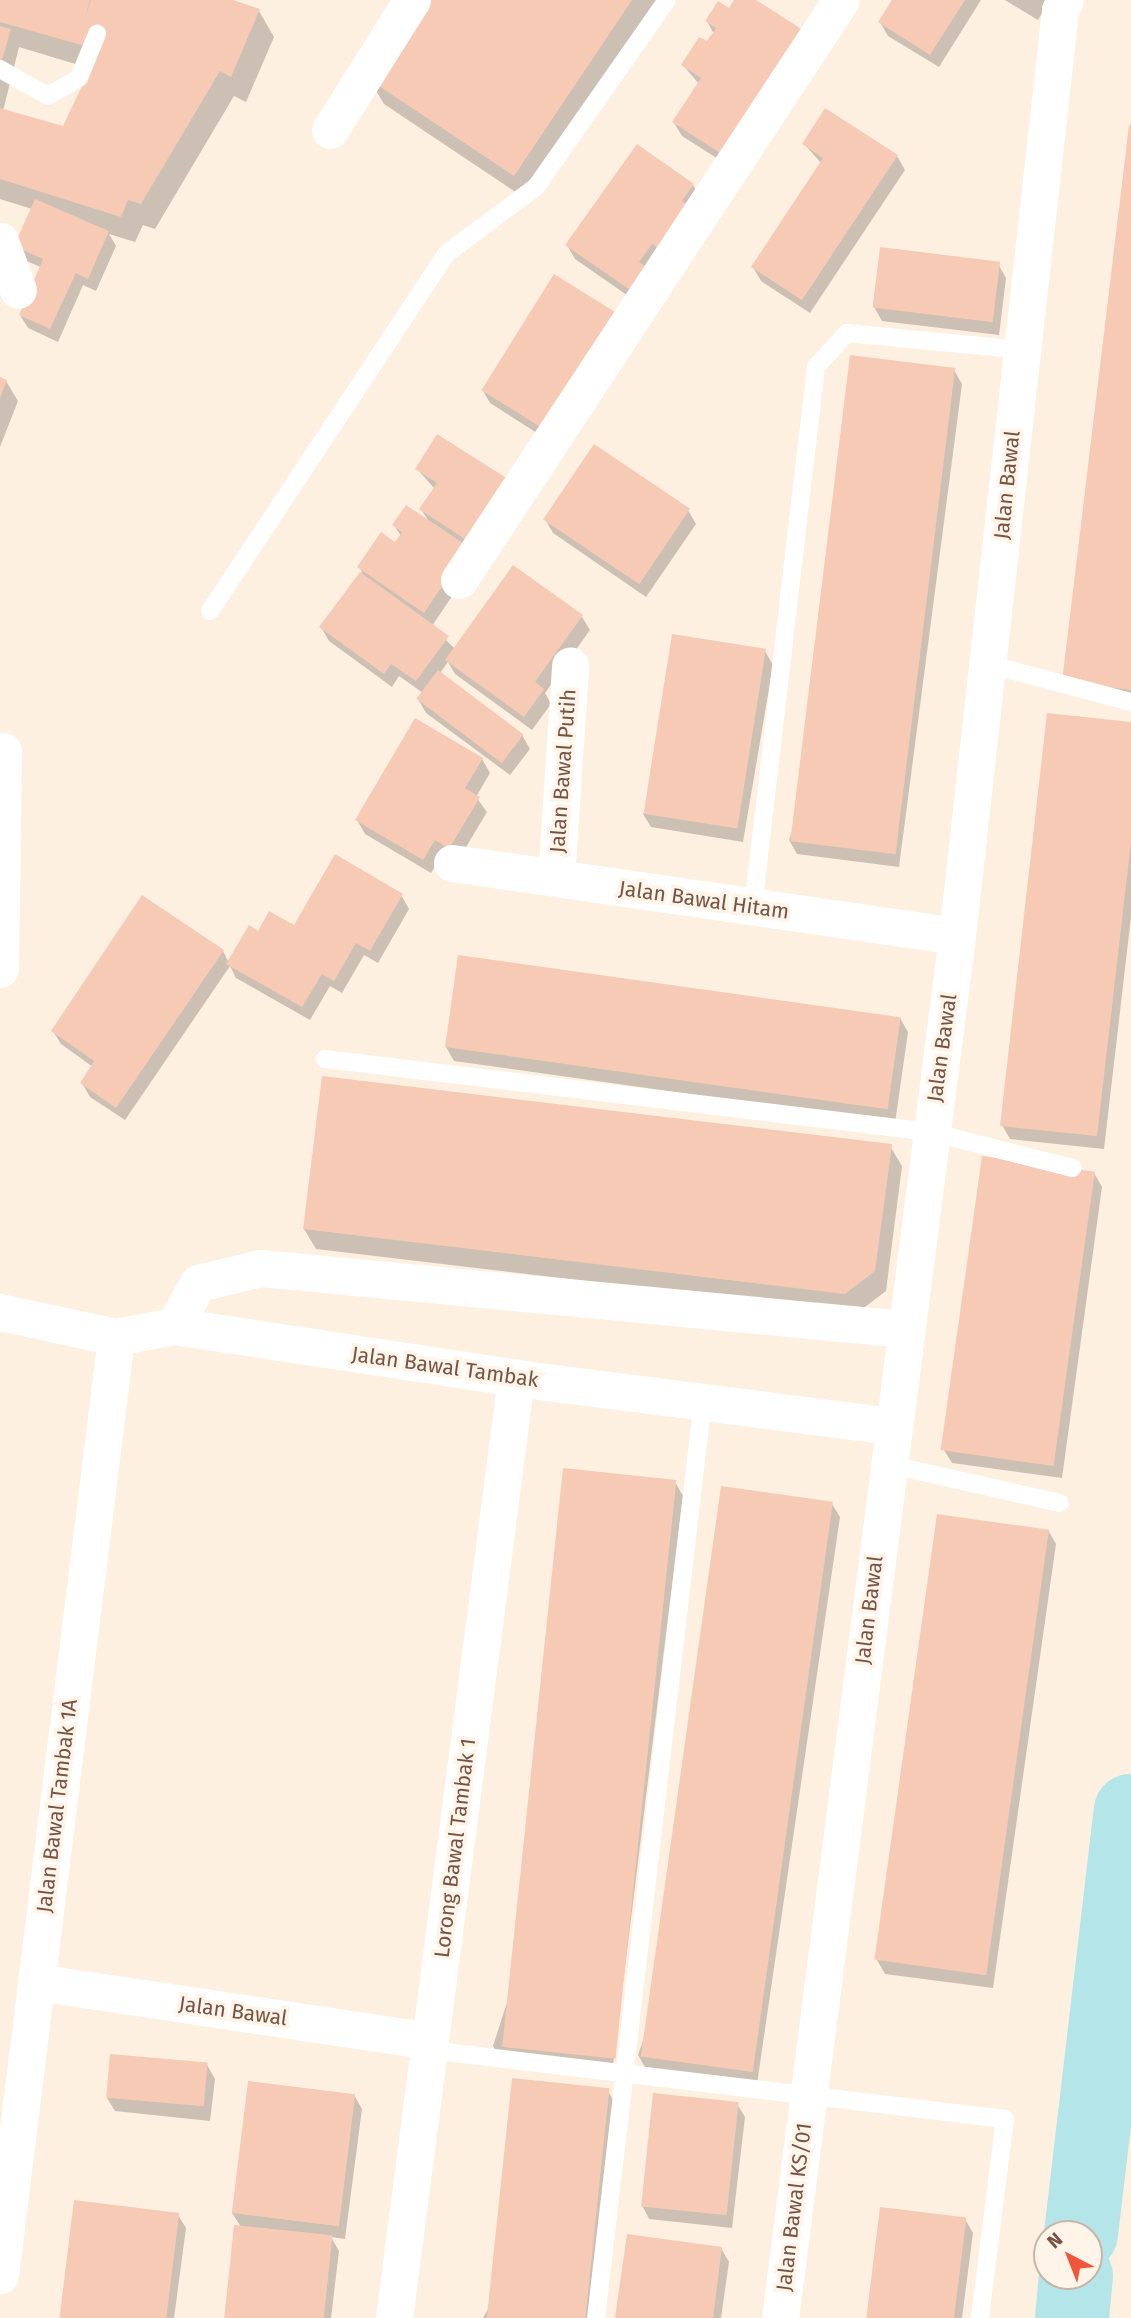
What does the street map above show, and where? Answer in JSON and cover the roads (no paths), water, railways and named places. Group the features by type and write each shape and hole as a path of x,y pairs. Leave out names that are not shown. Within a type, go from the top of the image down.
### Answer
{"street":[{"path":"330,130 412,0"},
{"path":"459,580 841,0"},
{"name":"Jalan Bawal","path":"808,2095 904,1329 957,936 1060,10 1065,0"},
{"path":"0,241 18,290"},
{"name":"Jalan Bawal Putih","path":"556,878 570,665"},
{"path":"0,969 3,751"},
{"name":"Jalan Bawal Hitam","path":"452,863 957,936"},
{"path":"174,1326 198,1283 261,1268 904,1329"},
{"name":"Jalan Bawal Tambak","path":"0,1312 116,1337 174,1326 516,1378 892,1426"},
{"name":"Jalan Bawal Tambak 1A","path":"0,2275 116,1337"},
{"name":"Lorong Bawal Tambak 1","path":"394,2318 516,1378"},
{"name":"Jalan Bawal","path":"36,1982 429,2045"},
{"name":"Jalan Bawal KS/01","path":"780,2318 808,2095"}],"lane":[{"path":"210,611 446,254 536,187 667,0"},
{"path":"0,69 48,96 79,78 97,34"},
{"path":"754,907 816,367 847,332 1022,350"},
{"path":"988,664 1131,702"},
{"path":"325,1059 931,1132 1072,1168"},
{"path":"596,2318 703,1400"},
{"path":"887,1464 1060,1503"},
{"path":"429,2045 624,2074 1005,2119 980,2318"}],"waterway":[{"path":"1083,2220 1131,1811"},
{"path":"1072,2318 1075,2290"}]}
